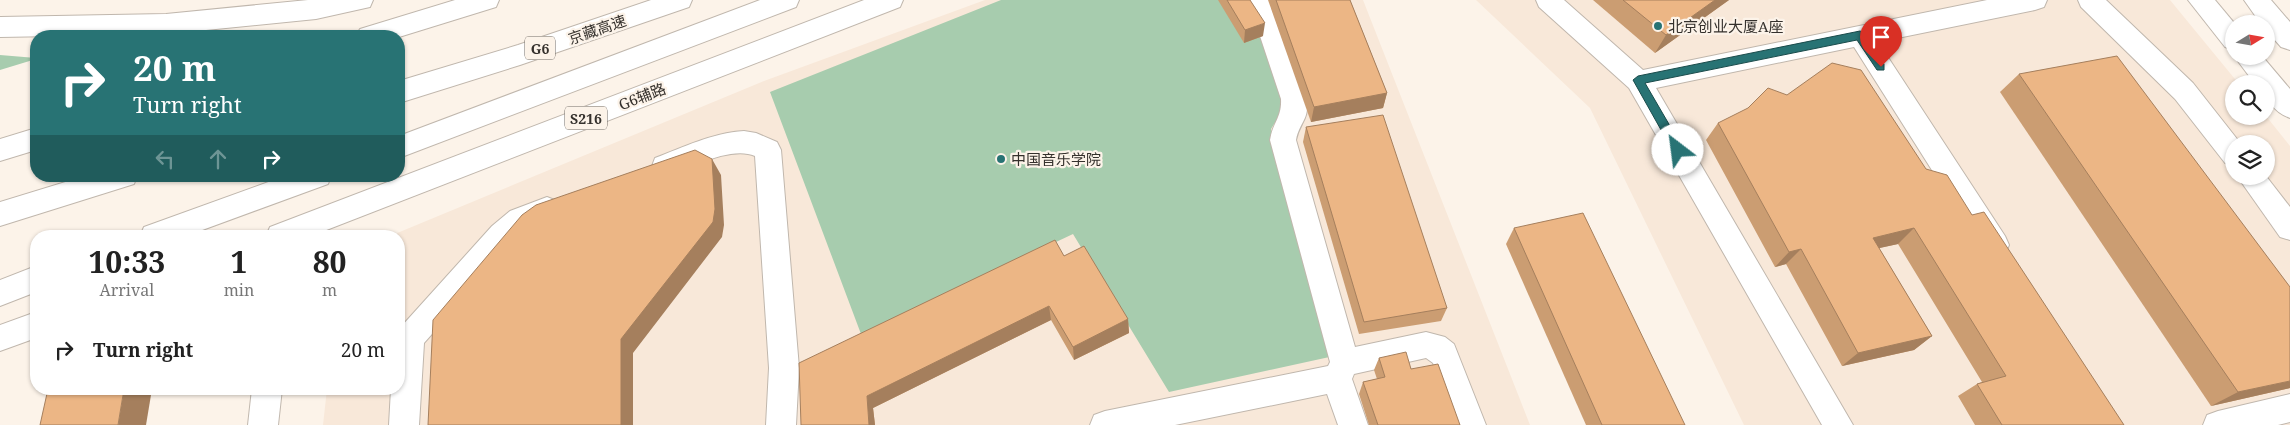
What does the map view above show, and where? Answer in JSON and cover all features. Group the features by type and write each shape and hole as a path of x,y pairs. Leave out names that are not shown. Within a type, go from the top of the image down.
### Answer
{"main road":[{"path":"6,26 175,23 316,9 361,0"},
{"path":"389,30 487,0"},
{"name":"京藏高速","path":"405,90 520,55 680,0"},
{"path":"405,144 787,0"},
{"name":"G6辅路","path":"298,230 891,0"},
{"path":"1260,0 1294,100 1295,113 1286,128 1283,140 1353,425"},
{"path":"1548,0 1638,80 1838,425"},
{"path":"1638,80 1860,35 1943,8 2035,0"},
{"path":"2090,0 2179,85 2225,144"},
{"path":"2200,0 2225,29"},
{"path":"2256,0 2290,40"},
{"path":"1860,35 2009,267"},
{"path":"2255,65 2290,107"},
{"path":"0,150 30,141"},
{"path":"639,175 731,142 757,142 768,150 784,368 781,425"},
{"path":"0,214 104,182"},
{"path":"170,230 302,182"},
{"path":"2257,185 2290,228"},
{"path":"404,425 407,355 410,338 502,235 520,219 575,199"},
{"path":"0,293 30,281"},
{"path":"0,338 30,327"},
{"path":"1105,425 1341,370 1426,345 1435,346 1444,354 1471,425"},
{"path":"263,425 266,395"},
{"path":"2218,425 2290,408"}],"shaded area":[{"name":"中国音乐学院","path":"985,0 1363,0 1530,425 323,425 326,395 405,395 404,230 764,81"},
{"path":"1476,0 2170,0 2232,75 2225,75 2225,125 2273,125 2290,146 2290,425 1744,425 1590,108"}],"green space":[{"path":"1001,0 1252,0 1287,103 1271,129 1334,356 1169,392 1073,234 861,334 770,92"},
{"path":"0,55 30,58 30,61 0,70"}],"building":[{"path":"1227,0 1250,0 1265,23 1245,30"},
{"path":"1276,0 1350,0 1387,93 1314,107"},
{"path":"1623,0 1715,0 1666,35"},
{"path":"2117,56 2290,287 2290,381 2238,392 2019,74"},
{"path":"1832,63 1861,70 1926,169 1947,175 1972,215 1984,212 2124,425 2002,425 1977,384 2006,376 1914,228 1873,238 1932,336 1858,353 1801,249 1789,252 1718,123 1748,108 1768,88 1787,95"},
{"path":"1383,115 1447,308 1364,322 1306,127"},
{"path":"695,150 712,159 715,209 713,222 621,339 621,425 428,425 433,320 522,215 536,205"},
{"path":"1583,213 1685,425 1602,425 1514,228"},
{"path":"1055,240 1064,256 1084,246 1128,319 1073,347 1049,306 867,396 869,425 801,425 799,363"},
{"path":"1406,352 1411,369 1438,364 1460,425 1378,425 1363,382 1385,377 1379,358"},
{"path":"47,395 123,395 118,425 40,425"}],"place":[{"name":"北京创业大厦A座","path":"1658,26"},
{"name":"中国音乐学院","path":"1001,159"}],"route":[{"path":"1678,150 1638,80 1860,35 1881,67"}]}
